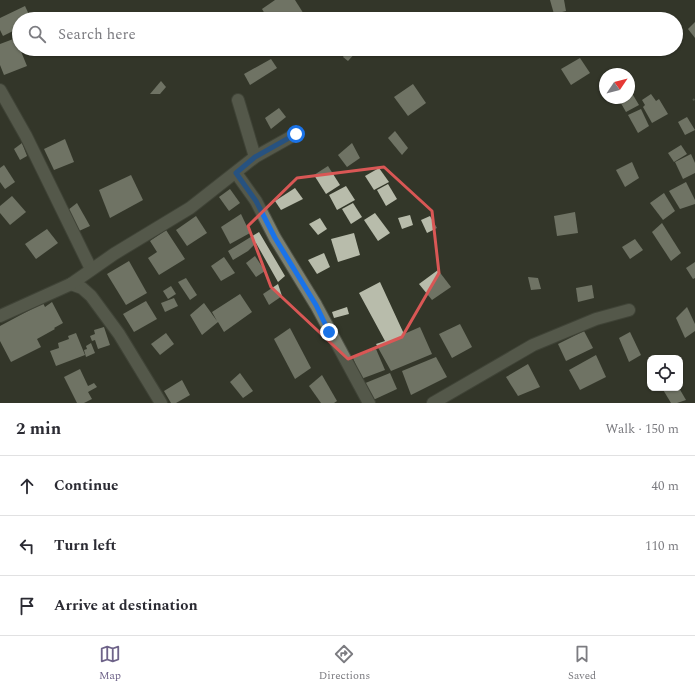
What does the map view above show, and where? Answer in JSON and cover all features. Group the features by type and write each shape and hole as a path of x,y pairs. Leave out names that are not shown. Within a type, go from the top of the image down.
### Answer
{"street":[{"path":"0,90 26,136 91,269"},
{"path":"238,100 255,157"},
{"path":"0,316 71,284 120,250 190,208 255,157 296,134"},
{"path":"236,173 256,201 275,238 316,305 368,403"},
{"path":"71,284 82,288 91,296 119,334 161,403"},
{"path":"433,403 533,345 596,319 629,310"}],"highlighted area":[{"path":"384,167 432,211 439,273 402,337 348,359 271,287 248,226 297,178"}],"building":[{"path":"275,0 295,0 303,12 264,12 262,9"},
{"path":"550,0 564,0 566,11 553,12"},
{"path":"25,6 28,12 12,12"},
{"path":"12,12 12,32 3,36 0,30 0,18"},
{"path":"695,22 695,38 688,29"},
{"path":"12,40 12,56 23,56 27,66 4,75 0,65 0,44"},
{"path":"344,56 352,56 348,61"},
{"path":"580,58 590,73 571,85 561,69"},
{"path":"271,59 277,68 250,85 244,74"},
{"path":"161,81 166,87 160,94 150,94"},
{"path":"413,84 426,103 408,116 394,97"},
{"path":"651,94 656,101 659,99 668,114 652,123 643,107 645,105 642,100"},
{"path":"635,98 639,105 626,112 621,104 635,104"},
{"path":"279,108 286,117 271,129 265,118"},
{"path":"641,109 649,126 638,133 628,115"},
{"path":"687,117 695,130 685,135 678,122"},
{"path":"395,131 408,148 402,155 388,138"},
{"path":"65,139 74,162 54,170 44,149"},
{"path":"22,143 27,156 20,160 14,149"},
{"path":"352,143 360,158 347,167 338,155"},
{"path":"681,145 687,154 674,162 668,153"},
{"path":"691,154 695,163 695,173 683,179 675,162"},
{"path":"632,162 639,178 625,187 616,170"},
{"path":"4,165 15,182 5,189 0,182 0,168"},
{"path":"328,166 340,185 326,194 314,175"},
{"path":"379,168 389,182 374,190 365,176"},
{"path":"131,175 143,200 110,218 99,190"},
{"path":"686,182 695,200 695,204 680,209 669,191"},
{"path":"388,184 397,199 386,206 377,190"},
{"path":"346,186 355,200 337,210 329,195"},
{"path":"295,188 303,199 281,210 275,201"},
{"path":"230,189 240,203 229,211 219,197"},
{"path":"664,193 675,211 663,220 650,203"},
{"path":"12,196 26,212 10,225 0,213 0,206"},
{"path":"77,203 90,226 79,231 68,210"},
{"path":"353,203 362,217 351,224 342,209"},
{"path":"575,212 578,233 557,236 554,216"},
{"path":"375,213 390,233 378,241 364,220"},
{"path":"241,214 250,233 230,244 221,227"},
{"path":"410,215 413,225 402,229 398,218"},
{"path":"196,216 207,233 187,246 176,230"},
{"path":"430,216 437,228 427,233 421,220"},
{"path":"320,218 327,229 318,235 309,224"},
{"path":"662,223 681,253 671,261 652,232"},
{"path":"47,229 58,243 36,259 25,244"},
{"path":"166,230 185,259 159,275 148,258 157,252 150,241"},
{"path":"259,232 285,276 278,282 256,243 248,251 233,260 228,251"},
{"path":"354,233 360,255 338,262 331,239"},
{"path":"635,239 643,250 630,259 622,247"},
{"path":"324,253 330,267 317,274 308,260"},
{"path":"255,256 265,271 256,277 246,263"},
{"path":"224,257 235,273 221,281 211,266"},
{"path":"129,261 147,293 126,305 107,274"},
{"path":"695,262 695,278 693,279 686,268"},
{"path":"438,270 451,287 432,300 419,284"},
{"path":"528,277 538,278 541,289 531,290"},
{"path":"186,278 197,295 190,300 178,282"},
{"path":"380,282 404,334 420,327 432,354 391,371 376,344 385,341 359,293"},
{"path":"278,284 282,296 269,305 263,294"},
{"path":"592,285 594,298 578,302 576,288"},
{"path":"171,286 176,294 168,299 163,291"},
{"path":"240,294 252,312 224,332 218,322 202,335 190,315 204,303 217,321 212,312"},
{"path":"174,298 178,306 165,312 161,303"},
{"path":"146,301 157,319 134,332 123,314"},
{"path":"52,302 63,323 37,339 41,347 11,362 0,341 0,326 43,303 45,307"},
{"path":"347,307 349,314 334,318 332,312"},
{"path":"687,307 695,324 695,331 685,338 676,318"},
{"path":"460,324 472,347 452,358 439,334"},
{"path":"104,327 110,345 98,349 95,340 92,341 90,336 95,334 94,330"},
{"path":"290,328 311,368 295,379 274,339"},
{"path":"584,331 593,348 566,361 558,344"},
{"path":"630,332 641,355 629,362 619,338"},
{"path":"76,333 85,355 56,366 50,351 59,348 58,343 69,339 68,336"},
{"path":"166,333 174,344 160,355 151,344"},
{"path":"91,343 95,353 86,357 84,350 87,349 86,346"},
{"path":"376,349 385,370 361,379 353,358"},
{"path":"596,355 606,377 580,390 569,370"},
{"path":"436,357 447,377 411,395 402,371"},
{"path":"528,364 540,387 518,396 506,377"},
{"path":"80,369 88,386 94,383 97,387 88,392 92,399 84,403 77,403 64,377"},
{"path":"240,373 253,391 243,398 230,382"},
{"path":"390,373 397,389 371,401 363,384"},
{"path":"322,375 337,401 334,403 321,403 309,386"},
{"path":"182,380 190,395 176,403 171,403 164,391"},
{"path":"664,391 681,391 686,400 671,403"}],"route":[{"path":"296,134 255,157 236,173 256,201 284,254 316,305 329,332"}]}
